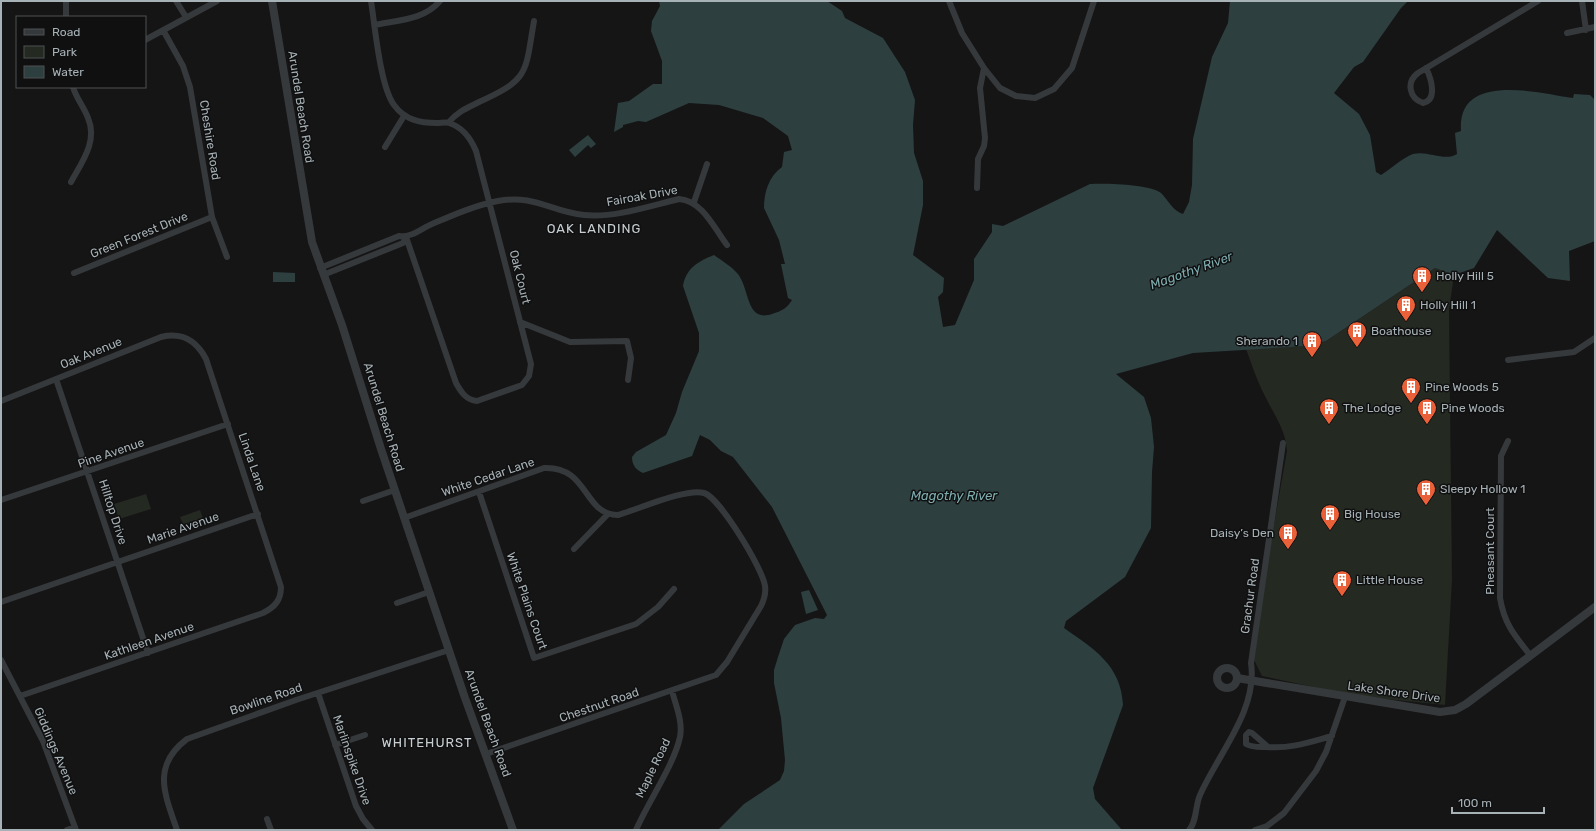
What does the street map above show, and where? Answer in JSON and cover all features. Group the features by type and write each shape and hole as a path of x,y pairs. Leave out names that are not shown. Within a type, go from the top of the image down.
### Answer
{"street":[{"path":"66,1 66,16"},
{"path":"176,1 186,17"},
{"path":"146,39 217,1"},
{"name":"Arundel Beach Road","path":"272,1 309,228 322,272 342,325 429,592 513,830"},
{"path":"371,1 385,86 394,104 404,116 422,123 448,122 460,111 504,91 518,81 526,64 534,21"},
{"path":"375,25 419,16 427,13 440,1"},
{"path":"949,1 962,33 984,68 1000,88 1016,96 1035,98 1054,89 1072,68 1094,1"},
{"path":"1426,68 1429,76 1432,96 1430,100 1423,103 1414,98 1410,89 1414,75 1538,1"},
{"path":"1582,1 1586,30"},
{"path":"1567,33 1595,28"},
{"name":"Cheshire Road","path":"163,30 183,66 190,87 212,217 227,257"},
{"path":"977,188 978,159 984,146 985,138 980,88 984,68"},
{"path":"71,182 89,147 92,132 88,117 74,88"},
{"path":"385,147 404,116"},
{"name":"Oak Court","path":"406,237 456,383 467,398 472,400 484,400 517,388 527,381 531,371 531,364 490,203 472,143 461,130 448,122"},
{"path":"694,202 707,164"},
{"name":"Fairoak Drive","path":"322,272 399,236 406,237 432,224 490,203 510,198 524,199 569,212 598,215 612,214 679,199 694,202 727,245"},
{"name":"Green Forest Drive","path":"74,273 212,217"},
{"name":"Fairoak Drive","path":"322,272 403,243 406,237"},
{"path":"520,322 570,342 627,341 631,358 628,380"},
{"name":"Oak Avenue","path":"1,401 160,337 174,335 190,340"},
{"path":"1508,360 1574,352 1595,338"},
{"name":"Linda Lane","path":"190,340 197,345 206,359 280,578 282,587 280,598"},
{"name":"Hilltop Drive","path":"56,379 148,653"},
{"name":"Pine Avenue","path":"1,500 228,424"},
{"name":"Pheasant Court","path":"1508,441 1501,456 1500,598 1503,614 1509,628 1530,655"},
{"name":"Grachur Road","path":"1253,680 1251,663 1283,443"},
{"name":"White Cedar Lane","path":"404,518 544,468 557,469 569,473 599,508 608,514"},
{"path":"363,501 395,490"},
{"name":"White Plains Court","path":"479,492 534,658 636,624 658,607 674,589"},
{"name":"Chestnut Road","path":"486,754 672,692 709,679 718,674 728,660 764,598 764,580 750,550 717,504 705,493 687,493 618,514 608,514"},
{"name":"Marie Avenue","path":"1,602 258,514"},
{"path":"574,549 608,514"},
{"path":"397,603 429,592"},
{"name":"Kathleen Avenue","path":"20,696 263,614 276,605 280,598"},
{"name":"Lake Shore Drive","path":"1237,678 1426,710 1450,711 1466,704 1595,607"},
{"name":"Bowline Road","path":"177,830 166,796 164,777 168,760 181,743 194,735 449,650"},
{"name":"Giddings Avenue","path":"1,660 44,745 76,828"},
{"path":"1189,830 1205,784 1243,714 1253,680"},
{"name":"Maple Road","path":"636,830 672,757 680,737 679,716 672,692"},
{"name":"Marlinspike Drive","path":"318,693 356,806 361,817 372,830"},
{"path":"1255,830 1267,826 1284,813 1316,771 1326,752 1345,697"},
{"path":"335,745 365,735"},
{"path":"1268,747 1282,749 1332,736"},
{"path":"267,819 271,830"},
{"path":"67,830 76,828"}],"green space":[{"path":"1435,268 1454,275 1449,310 1452,580 1445,705 1357,696 1262,676 1254,660 1270,547 1287,451 1282,429 1268,403 1246,349 1307,346 1326,341"},
{"path":"146,494 151,509 119,519 114,504"},
{"path":"200,510 203,519 184,526 180,517"}],"water":[{"name":"Magothy River","path":"659,1 827,1 842,11 845,18 883,38 905,72 915,100 913,125 914,153 923,181 923,205 913,255 944,278 943,292 938,297 943,327 955,325 974,280 974,259 992,232 992,224 1003,226 1090,184 1127,185 1155,190 1161,193 1179,213 1183,214 1189,202 1192,185 1193,139 1212,57 1228,23 1230,1 1408,1 1401,8 1363,62 1354,67 1334,93 1359,114 1370,135 1376,172 1381,175 1413,154 1424,153 1447,157 1457,154 1455,133 1461,131 1463,112 1472,100 1485,93 1502,90 1521,90 1573,98 1574,94 1590,95 1595,100 1595,241 1569,251 1570,281 1548,278 1497,230 1474,268 1454,275 1435,268 1326,341 1307,346 1193,353 1116,374 1144,397 1151,418 1154,447 1151,528 1125,577 1066,621 1064,628 1086,643 1104,659 1117,679 1121,691 1123,705 1093,788 1095,799 1122,830 718,830 744,804 780,780 784,771 785,760 781,718 774,683 774,670 784,639 795,625 815,618 824,619 827,615 772,507 733,457 721,451 710,440 700,435 692,456 643,473 636,469 633,462 632,457 636,452 666,435 676,413 682,392 699,351 699,333 683,286 690,270 698,263 714,255 737,273 741,279 752,309 763,315 772,314 781,310 792,300 788,298 781,264 785,264 779,240 764,208 768,185 777,171 782,167 784,152 792,150 788,136 763,118 719,105 689,103 646,122 638,121 623,125 623,127 614,132 618,103 629,101 653,84 662,84 662,61 651,31 652,21 660,6"},
{"path":"588,135 596,144 591,148 588,145 575,157 569,150"},
{"path":"273,272 295,273 295,282 273,282"},
{"path":"809,590 818,610 806,614 801,592"}],"place":[{"name":"Holly Hill 5","path":"1422,293"},
{"name":"Holly Hill 1","path":"1406,322"},
{"name":"Boathouse","path":"1357,348"},
{"name":"Sherando 1","path":"1312,358"},
{"name":"Pine Woods 5","path":"1411,404"},
{"name":"The Lodge","path":"1329,425"},
{"name":"Pine Woods","path":"1427,425"},
{"name":"Sleepy Hollow 1","path":"1426,506"},
{"name":"Big House","path":"1330,531"},
{"name":"Daisy’s Den","path":"1288,550"},
{"name":"Little House","path":"1342,597"}],"district":[{"name":"OAK LANDING","path":"594,228"},
{"name":"WHITEHURST","path":"427,742"}]}
